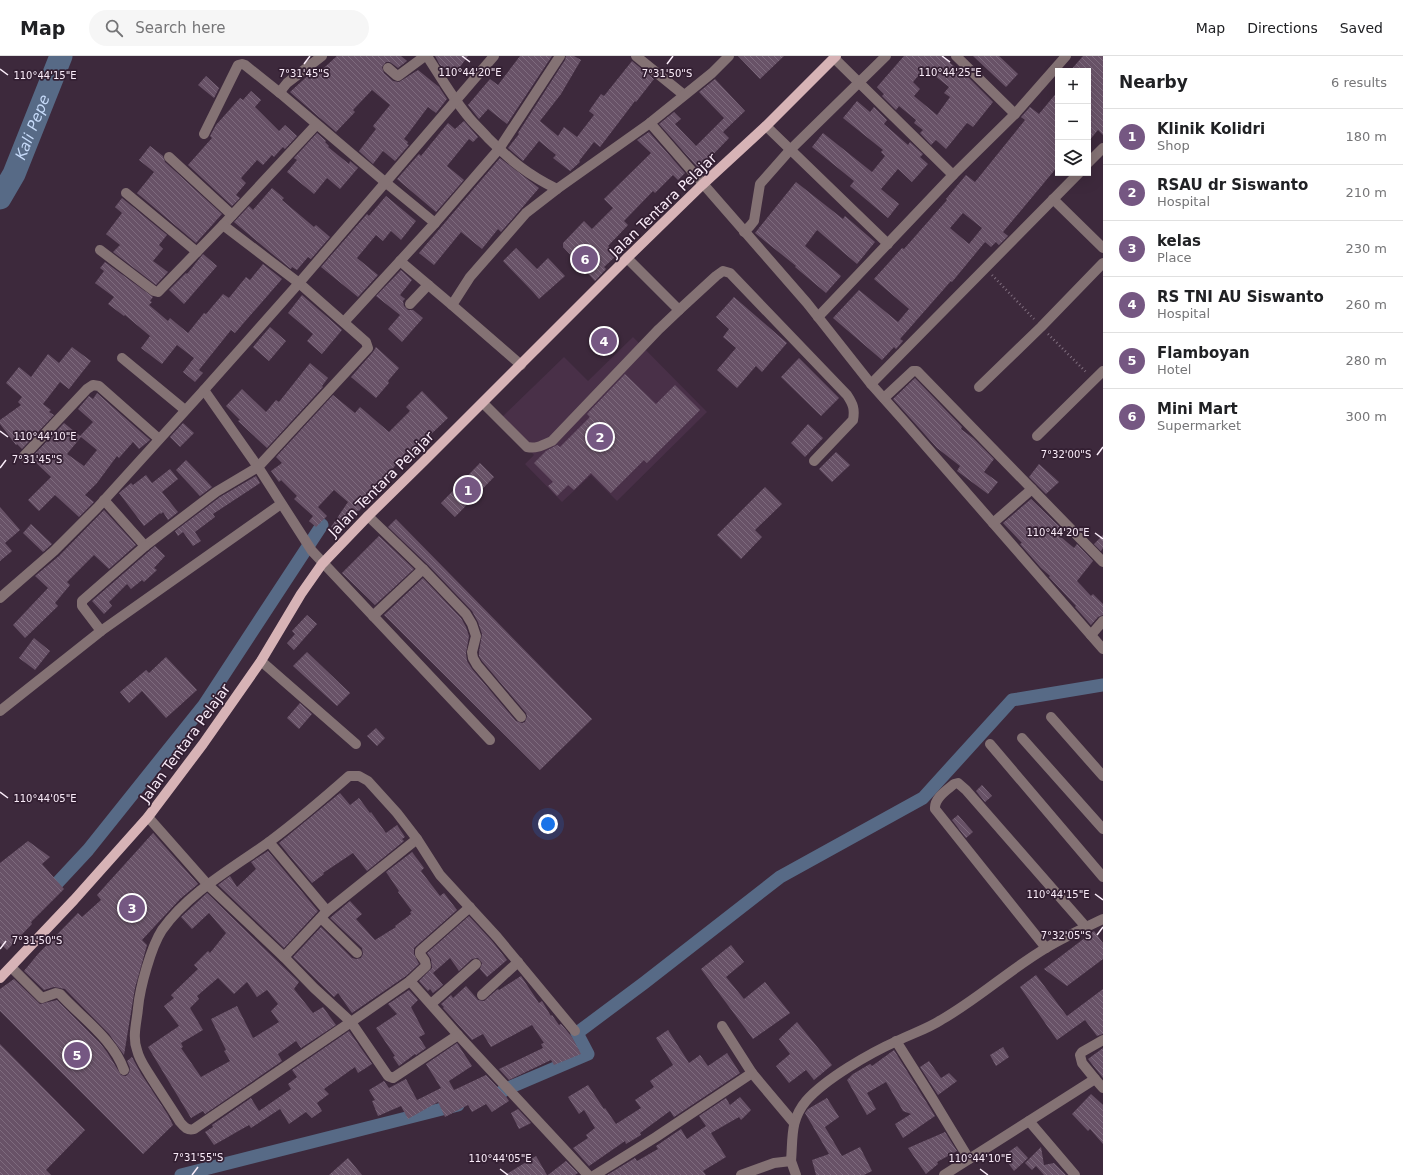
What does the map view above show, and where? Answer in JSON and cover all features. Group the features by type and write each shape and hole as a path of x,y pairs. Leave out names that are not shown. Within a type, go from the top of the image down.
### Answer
{"main road":[{"name":"Jalan Tentara Pelajar","path":"0,978 74,900 148,817 262,661 301,594 322,564 368,516 627,258 702,185 766,126 835,57"}],"street":[{"path":"280,93 286,83 322,56"},
{"path":"388,68 398,76 426,56 456,101 499,149 519,167 557,189"},
{"path":"0,598 54,551 104,500 299,283 494,56"},
{"path":"344,322 435,223 499,149 560,56"},
{"path":"636,56 684,95"},
{"path":"452,305 470,277 496,245 526,213 557,189 650,123 712,73 729,56"},
{"path":"744,232 754,221 759,186 790,150 886,56"},
{"path":"956,56 1015,114"},
{"path":"818,317 953,175 1015,114 1066,56"},
{"path":"835,57 953,175"},
{"path":"204,134 238,65 245,65 435,223"},
{"path":"650,123 702,185 818,317 871,384 1103,649"},
{"path":"100,250 156,292 160,291 316,125"},
{"path":"766,126 888,244"},
{"path":"1091,160 1102,151"},
{"path":"169,157 232,215"},
{"path":"871,384 1076,176"},
{"path":"126,193 197,252"},
{"path":"1053,199 1103,248"},
{"path":"100,631 82,606 82,601 145,546 216,492 258,467 367,350 368,345 366,342 344,322 299,283 223,224"},
{"path":"627,258 679,310"},
{"path":"400,261 520,365"},
{"path":"979,387 1103,264"},
{"path":"483,403 527,447 541,447 552,441 679,310 716,276 723,271 730,272 847,395 853,405 855,412 853,420 814,461"},
{"path":"410,304 428,285"},
{"path":"122,358 185,410"},
{"path":"884,398 915,370 1103,562"},
{"path":"1037,436 1103,371"},
{"path":"24,456 87,389 93,385 99,386 159,439"},
{"path":"204,390 258,467 309,548 322,564 490,740"},
{"path":"993,523 1032,489"},
{"path":"104,500 145,546"},
{"path":"0,712 100,631 281,504"},
{"path":"368,516 423,569 466,614 472,624 476,636 472,652 477,665 522,717"},
{"path":"373,616 423,569"},
{"path":"1091,635 1103,621"},
{"path":"262,661 356,744"},
{"path":"1051,717 1103,776"},
{"path":"1022,738 1103,829"},
{"path":"990,744 1103,877"},
{"path":"470,907 420,951 426,966 410,981 194,1129 189,1130 184,1126 140,1058 136,1048 139,999 146,971 156,941 162,930 181,909 208,885 299,819 349,776 356,775 368,781 417,839 440,875 470,907 497,937 575,1031"},
{"path":"1046,948 935,809 937,799 954,784 958,784 966,790 1086,927"},
{"path":"148,817 208,885 351,1022 388,1076 393,1078 458,1035"},
{"path":"284,957 324,914 417,839"},
{"path":"269,842 324,914 357,953"},
{"path":"796,1175 791,1161 794,1123 801,1108 814,1092 863,1058 940,1021 1046,948 1103,919"},
{"path":"482,994 518,962"},
{"path":"431,1004 476,964"},
{"path":"11,967 42,998 56,993 60,994 109,1043 120,1058 124,1070"},
{"path":"410,981 584,1174"},
{"path":"722,1026 752,1073 794,1123"},
{"path":"1103,1040 1082,1052 1080,1055 1082,1063 1103,1088"},
{"path":"896,1041 969,1159"},
{"path":"595,1175 656,1137 752,1073"},
{"path":"944,1175 1095,1079"},
{"path":"1029,1121 1075,1175"},
{"path":"741,1175 774,1163 791,1161"}],"shaded area":[{"path":"633,337 707,412 617,501 591,475 562,502 525,464 534,455 500,419 564,357 588,381"}],"building":[{"path":"337,56 401,56 407,61 398,68 390,62 386,62 382,67 384,73 393,81 399,82 418,70 439,87 447,99 436,113 428,107 404,139 409,145 395,161 383,151 373,164 359,151 376,129 373,126 390,105 372,90 353,110 355,112 336,132 290,92 313,71 316,75"},
{"path":"435,56 468,56 454,75 440,65"},
{"path":"520,56 552,56 507,124 488,109 479,119 468,105 490,79 498,85"},
{"path":"566,56 574,56 581,60 561,94 540,121 558,136 564,127 577,137 594,115 589,111 601,94 604,96 632,61 654,79 600,147 594,142 579,161 580,162 570,171 553,158 556,155 539,141 523,161 508,148 519,134 518,133 565,60"},
{"path":"738,56 784,56 760,79"},
{"path":"904,56 942,56 961,72 962,71 993,102 973,127 967,123 946,149 936,140 931,145 920,133 923,130 914,123 916,120 899,106 896,110 882,96 884,94 877,87","holes":["925,68 949,87 944,93 950,97 937,115 914,96 920,89 913,82"]},
{"path":"973,56 999,56 1018,74 1006,87"},
{"path":"1083,56 1103,56 1103,135 1098,130 1091,138 1091,68 1073,68"},
{"path":"206,76 219,88 214,98 198,85"},
{"path":"715,79 745,111 723,132 729,138 699,169 659,124 674,112 681,119 675,124 696,146 724,118 699,92"},
{"path":"251,91 261,100 255,107 279,131 285,125 297,136 285,149 283,147 274,157 272,155 263,165 257,160 241,178 246,183 236,195 240,198 232,206 188,165 212,138 210,136 216,125 240,98 243,100"},
{"path":"1055,95 1055,170 1003,232 1008,236 999,245 996,242 991,247 985,242 952,282 951,281 900,339 903,341 896,349 894,347 882,360 833,318 859,290 898,322 909,309 874,279 902,248 904,249 947,200 946,199 966,175 975,182 1025,120 1021,117 1030,107 1039,114","holes":["963,213 982,228 969,244 950,228"]},
{"path":"857,101 870,112 874,107 887,120 884,124 908,145 910,142 923,154 920,157 928,164 912,182 898,169 881,189 899,204 888,218 850,186 854,181 812,147 823,133 872,172 885,156 881,152 883,150 843,118"},
{"path":"464,121 478,137 473,142 469,139 447,166 464,180 436,212 397,179 419,154 421,156 448,123 455,129"},
{"path":"649,132 685,173 678,180 673,175 655,193 653,191 624,221 628,225 608,246 617,255 604,267 606,269 595,281 563,247 563,243 584,221 592,229 613,208 604,199 651,153 637,140"},
{"path":"317,133 326,141 325,142 329,146 328,147 349,164 350,161 358,168 340,189 327,178 314,194 287,172 297,160 294,158"},
{"path":"150,146 163,156 165,162 222,214 196,243 137,193 154,172 139,160"},
{"path":"500,158 539,188 501,232 498,229 482,249 461,232 434,265 419,253"},
{"path":"796,182 843,219 845,216 875,242 857,264 817,230 805,246 841,276 826,293 795,267 796,266 755,233"},
{"path":"272,188 284,198 282,200 314,227 316,225 330,237 311,259 308,257 297,270 292,267 291,269 234,222 249,206 253,210"},
{"path":"386,196 416,221 401,240 391,231 383,241 376,235 357,258 378,275 358,297 321,267 367,214 369,216"},
{"path":"122,198 167,235 159,245 163,249 153,261 168,272 156,285 113,252 120,245 106,234 122,213 115,207"},
{"path":"516,248 537,269 548,258 565,276 539,299 503,261"},
{"path":"203,254 217,266 184,304 169,290 186,273 187,274"},
{"path":"105,262 153,297 150,301 152,302 149,305 168,321 170,318 188,333 204,313 206,314 223,294 229,298 246,277 250,280 263,264 282,279 235,333 231,330 199,370 203,373 195,382 183,372 194,358 177,345 162,364 141,348 150,336 125,315 124,316 108,304 114,297 95,283 104,271 100,268"},
{"path":"401,270 412,280 400,295 405,299 403,301 404,306 408,310 413,310 423,318 402,342 388,329 400,315 376,296"},
{"path":"302,295 342,330 322,354 307,341 313,334 288,313"},
{"path":"734,297 787,343 762,372 756,366 737,388 717,370 736,348 723,337 729,329 716,317"},
{"path":"270,327 286,341 269,361 253,347"},
{"path":"72,347 91,361 69,389 60,382 43,404 51,410 49,412 54,415 22,449 17,444 16,445 0,424 0,420 21,405 18,402 22,397 6,383 19,367 31,377 48,354 59,363"},
{"path":"376,347 399,368 376,398 351,377"},
{"path":"799,358 839,398 821,416 781,377"},
{"path":"310,363 328,378 322,386 323,387 267,448 238,421 240,420 226,406 242,389 266,412 276,400 279,402"},
{"path":"625,374 656,404 675,385 700,410 647,463 644,460 611,493 591,473 574,490 568,485 557,496 548,486 553,482 534,463 546,451 557,445 560,447 590,417 587,414"},
{"path":"915,378 962,427 961,429 973,438 994,459 984,472 998,482 988,494 957,471 960,466 937,448 893,399"},
{"path":"422,391 448,418 409,455 406,452 359,511 358,510 341,534 331,527 348,502 334,490 318,507 327,516 316,527 309,521 313,516 294,499 297,496 281,480 279,482 271,471 282,463 276,457 333,395 355,413 360,407 389,432 410,411 406,407"},
{"path":"97,393 150,440 139,449 133,442 119,458 117,456 97,483 85,495 94,502 79,517 55,495 39,511 28,500 51,477 31,458 64,423 80,436 93,422 78,409 89,396 93,399","holes":["81,437 97,450 84,466 67,454"]},
{"path":"183,423 194,433 180,447 170,437"},
{"path":"808,424 823,438 805,457 791,443"},
{"path":"836,452 850,465 832,482 819,469"},
{"path":"186,460 212,487 200,496 176,470"},
{"path":"480,463 494,477 455,517 441,503"},
{"path":"1039,464 1059,482 1046,494 1029,477"},
{"path":"170,469 178,479 162,492 178,512 168,520 163,512 161,514 160,513 144,526 119,493 131,483 133,485 146,475 152,483"},
{"path":"256,476 260,483 213,514 215,517 195,532 201,541 193,546 183,532 178,536 175,531 220,497"},
{"path":"765,487 782,504 755,530 762,537 741,559 717,535"},
{"path":"1031,499 1060,527 1055,532 1074,548 1077,544 1093,561 1077,581 1091,596 1093,594 1103,604 1103,615 1098,617 1091,625 1075,607 1076,606 1049,577 1050,576 1020,544 1022,543 1003,523"},
{"path":"0,507 20,530 5,543 12,551 0,561"},
{"path":"104,510 136,545 109,569 94,555 67,582 70,585 55,603 58,606 25,638 13,625 48,588 35,576 59,556"},
{"path":"396,519 592,719 540,770 384,615 423,578 461,618 466,627 469,636 466,653 467,661 472,669 516,721 522,723 525,722 527,716 526,713 479,656 482,634 472,611 428,565 388,527"},
{"path":"31,524 52,544 43,552 23,533"},
{"path":"1103,535 1103,548 1101,551 1094,544"},
{"path":"379,536 414,569 375,605 342,573"},
{"path":"155,546 165,556 154,568 157,570 144,582 142,580 131,589 127,584 109,602 112,606 104,614 92,601"},
{"path":"307,615 317,624 294,650 287,643 295,634 292,631"},
{"path":"34,638 50,651 35,670 19,658"},
{"path":"307,652 350,693 337,706 293,666"},
{"path":"166,657 197,690 166,718 142,691 129,703 120,692 146,670 149,673"},
{"path":"300,703 312,714 299,729 287,718"},
{"path":"376,728 385,738 377,746 367,736"},
{"path":"982,785 992,796 985,802 976,791"},
{"path":"340,793 350,805 359,798 386,833 397,825 405,837 402,839 404,841 367,871 353,853 323,873 324,874 312,883 279,843"},
{"path":"958,815 973,832 966,838 952,820"},
{"path":"153,833 198,884 180,899 142,940 147,945 135,988 124,1055 109,1034 65,989 54,987 44,990 24,971 38,954 78,913 82,917 101,900 97,895"},
{"path":"28,841 50,857 42,864 64,889 31,922 32,924 7,950 0,943 0,863"},
{"path":"268,851 318,911 284,948 218,885 230,876 237,887 256,869 251,862"},
{"path":"412,852 424,868 421,871 440,896 444,893 457,910 414,948 414,954 419,964 406,976 352,1013 338,993 334,997 293,957 321,927 352,958 361,958 363,954 362,948 330,918 350,901 362,914 356,919 375,940 396,927 395,926 411,914 410,912 412,911 386,872"},
{"path":"207,893 299,982 294,989 313,1013 323,1007 336,1025 301,1048 296,1041 278,1054 282,1061 205,1114 203,1111 191,1118 148,1047 179,1026 164,1006 174,998 171,995 198,969 194,965 208,951 210,953 226,933 209,913 192,929 181,917","holes":["218,978 234,994 247,982 257,997 267,990 278,1004 271,1011 279,1022 253,1038 237,1006 211,1019 226,1050 224,1051 230,1061 201,1077 181,1048 183,1047 181,1043 203,1030 190,1008 199,999 197,996"]},
{"path":"469,916 507,960 487,977 480,969 482,963 478,958 472,959 459,971 450,958 433,973 443,985 433,993 430,989 428,991 419,981 432,968 431,959 427,953"},
{"path":"1094,931 1103,943 1103,959 1067,986 1044,969"},
{"path":"731,945 744,962 726,977 744,999 765,982 790,1013 753,1039 701,969"},
{"path":"1036,975 1067,1016 1103,989 1103,1034 1097,1036 1085,1020 1057,1040 1020,987"},
{"path":"521,976 539,1003 542,1001 551,1016 552,1015 559,1025 561,1024 572,1037 581,1054 554,1065 551,1060 509,1080 499,1069 543,1048 541,1044 544,1043 532,1025 491,1047 483,1034 472,1040 441,1004 451,995 453,998 466,986 478,1000 484,1001 498,989 499,990"},
{"path":"14,979 40,1004 57,1000 100,1043 121,1075 126,1076 129,1073 130,1068 127,1061 132,1057 173,1125 143,1154 0,1011 0,989"},
{"path":"409,990 418,1000 411,1007 425,1034 419,1037 426,1048 399,1066 393,1057 395,1056 376,1028 397,1014 388,1004"},
{"path":"797,1022 832,1065 814,1080 806,1070 789,1083 776,1066 790,1054 779,1039"},
{"path":"668,1030 689,1063 700,1055 708,1066 727,1053 740,1073 674,1117 670,1111 640,1133 641,1135 626,1144 625,1141 589,1166 573,1148 588,1138 586,1135 595,1128 584,1110 579,1114 568,1097 588,1085 616,1124 641,1108 635,1100 654,1087 650,1081 673,1065 656,1038"},
{"path":"349,1031 372,1064 358,1073 355,1067 324,1089 329,1094 317,1103 322,1111 312,1118 306,1112 289,1124 280,1109 251,1128 249,1125 214,1145 205,1132 213,1127 212,1125 251,1098 259,1111 291,1089 288,1084 297,1077 292,1070"},
{"path":"457,1043 472,1066 449,1081 454,1090 486,1075 509,1101 492,1112 486,1104 472,1112 468,1105 445,1117 438,1102 408,1119 401,1106 378,1116 372,1101 375,1100 369,1090 384,1081 389,1088 406,1079 417,1100 441,1088 426,1064"},
{"path":"0,1044 85,1130 46,1170 51,1175 0,1175"},
{"path":"1003,1047 1009,1057 996,1066 990,1055"},
{"path":"1103,1048 1103,1078 1088,1059"},
{"path":"894,1050 935,1116 903,1138 895,1124 911,1114 903,1111 886,1082 867,1093 876,1109 867,1115 847,1080 853,1074 870,1064 872,1066"},
{"path":"929,1061 941,1078 949,1073 957,1081 938,1095 920,1067"},
{"path":"1091,1094 1103,1105 1103,1144 1090,1129 1088,1131 1072,1114"},
{"path":"740,1097 751,1110 741,1120 739,1117 711,1133 726,1157 703,1171 706,1175 607,1175 635,1158 637,1161 658,1149 656,1146 681,1129 687,1139 706,1126 699,1116 726,1098 730,1105"},
{"path":"827,1098 839,1117 825,1127 842,1156 860,1147 872,1171 864,1175 816,1175 812,1160 829,1154 805,1113 808,1109"},
{"path":"518,1109 531,1123 519,1129 511,1113"},
{"path":"945,1132 957,1151 937,1162 938,1164 926,1174 908,1148"},
{"path":"1017,1146 1028,1158 1014,1171 1003,1156"},
{"path":"1041,1147 1044,1165 1054,1163 1066,1175 1044,1175 1036,1166 1032,1170 1025,1163"},
{"path":"536,1156 547,1175 505,1175"},
{"path":"348,1158 362,1175 329,1175"},
{"path":"566,1161 578,1173 575,1175 548,1175"}],"waterway":[{"name":"Kali Pepe","path":"0,198 14,174 61,56"},
{"path":"47,894 88,850 204,705 322,525"},
{"path":"497,1095 506,1089 588,1054 577,1033 780,877 923,798 1012,700 1103,685"},
{"path":"181,1175 458,1105"}],"place":[{"name":"Mini Mart","path":"585,259"},
{"name":"RS TNI AU Siswanto","path":"604,341"},
{"name":"RSAU dr Siswanto","path":"600,437"},
{"name":"Klinik Kolidri","path":"468,490"},
{"name":"kelas","path":"132,908"},
{"name":"Flamboyan","path":"77,1055"}]}
